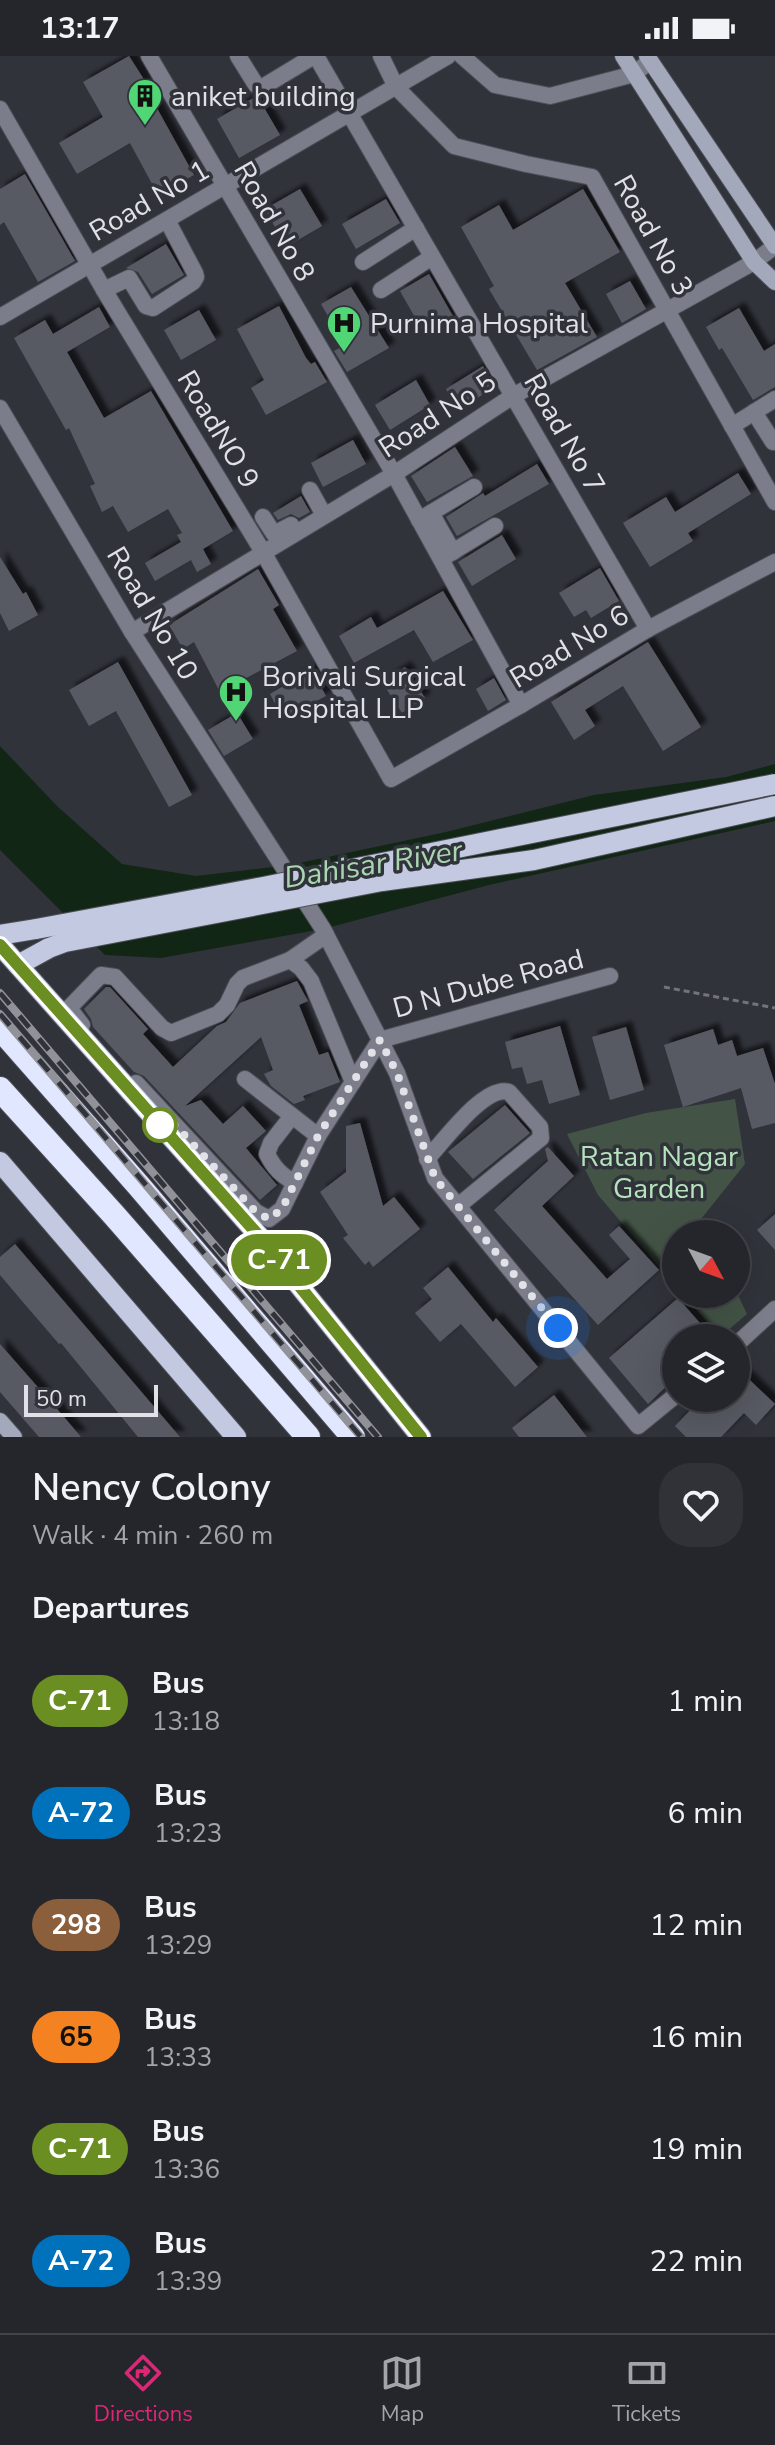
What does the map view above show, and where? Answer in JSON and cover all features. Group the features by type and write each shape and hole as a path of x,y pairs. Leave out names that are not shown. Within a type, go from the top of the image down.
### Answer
{"highway":[{"path":"0,1028 353,1437"},
{"path":"0,1089 308,1437"}],"main road":[{"path":"623,56 754,262 775,282"},
{"path":"649,58 775,246"},
{"path":"0,935 263,887 775,784"},
{"path":"18,965 65,942 149,924 382,881 534,860 775,806"},
{"path":"0,945 260,1237 421,1437"},
{"path":"0,1162 236,1437"},
{"path":"0,1421 14,1437"}],"street":[{"name":"Road No 8","path":"149,56 394,474 425,516 521,705"},
{"path":"238,56 261,88 311,57"},
{"name":"Road No 3","path":"381,56 396,87 454,146 592,177 775,502"},
{"name":"Road No 1","path":"0,317 448,56"},
{"path":"462,56 495,85 550,96 634,74 649,58"},
{"name":"Road No 7","path":"311,57 350,113 429,259 513,396 648,629"},
{"name":"RoadNO 9","path":"0,109 104,290 261,529 391,779"},
{"path":"104,290 129,278 146,306 153,308 193,282 195,273 167,220"},
{"path":"363,262 413,230"},
{"name":"Road No 5","path":"132,632 261,529 294,529 394,474 513,396 754,262 775,246"},
{"path":"381,290 429,259"},
{"path":"732,426 775,399"},
{"name":"Road No 10","path":"0,408 132,632 324,932 397,1073 435,1178 638,1426 662,1406"},
{"path":"749,456 774,442 754,412"},
{"path":"425,516 474,487"},
{"path":"310,490 316,515"},
{"path":"447,555 495,526"},
{"name":"Road No 6","path":"391,779 648,629 775,562"},
{"path":"324,932 290,960 243,978 218,1014 171,1033 162,1028 109,974 101,975 69,1008 74,1017 262,1218 269,1219 276,1216 318,1136 380,1040"},
{"path":"290,960 311,981 353,1082"},
{"name":"D N Dube Road","path":"380,1040 610,976"},
{"path":"245,1079 318,1136"},
{"path":"427,1159 474,1108 497,1092 509,1092 540,1127 541,1138 458,1206"},
{"path":"292,1116 271,1143 267,1154 282,1176 295,1183"},
{"path":"750,1332 775,1309"}],"path":[{"path":"664,987 775,1008"}],"green space":[{"name":"Ratan Nagar Garden","path":"735,1099 745,1164 701,1220 662,1220 662,1270 598,1195 567,1134 646,1113"},
{"path":"695,1308 744,1308 747,1314 735,1324 709,1324"}],"water":[{"name":"Dahisar River","path":"0,746 57,806 122,864 196,876 290,865 446,832 594,795 726,777 775,764 775,821 489,885 323,929 161,958 105,955 0,850"}],"building":[{"path":"129,56 194,175 158,195 130,143 77,174 59,143 103,117 83,82"},
{"path":"255,97 280,135 239,158 217,119"},
{"path":"25,174 75,261 38,282 4,222 0,225 0,189"},
{"path":"300,189 322,226 286,247 265,209"},
{"path":"583,189 620,252 565,283 597,337 537,370 489,289 494,286 461,227 499,205 513,230"},
{"path":"386,199 400,223 356,249 342,224"},
{"path":"166,244 184,275 152,294 138,272 126,268"},
{"path":"429,274 454,318 425,335 400,291"},
{"path":"630,281 646,309 622,323 606,294"},
{"path":"351,287 389,348 347,372 334,351 345,345 321,304"},
{"path":"279,306 306,358 311,364 315,362 327,382 266,415 251,388 264,380 237,329"},
{"path":"99,307 110,327 67,352 104,418 151,391 233,531 203,549 211,564 197,572 191,560 155,581 145,563 181,542 177,535 182,533 168,509 128,532 113,506 102,512 90,486 95,484 69,428 66,430 14,338 45,320 53,334"},
{"path":"739,308 764,351 775,344 775,387 753,400 706,327"},
{"path":"199,310 216,340 181,360 164,330"},
{"path":"483,366 495,387 458,410 446,389"},
{"path":"416,380 430,405 390,430 375,405"},
{"path":"353,440 366,464 323,487 311,463"},
{"path":"455,447 473,476 427,502 411,476"},
{"path":"537,464 549,484 457,536 446,517"},
{"path":"738,473 751,494 688,533 693,541 650,567 623,523 666,497 675,512"},
{"path":"301,496 310,512 299,518 291,514 278,520 273,513"},
{"path":"502,535 516,559 472,586 458,562"},
{"path":"0,557 23,594 26,592 38,615 9,631 0,613"},
{"path":"600,568 619,601 591,618 586,610 574,617 559,593"},
{"path":"258,569 279,605 273,609 297,651 220,692 194,642 183,649 169,625"},
{"path":"443,591 473,640 433,662 414,630 354,663 339,636 371,617 377,628"},
{"path":"648,642 701,727 663,751 623,686 585,710 595,726 574,740 551,702"},
{"path":"118,662 192,795 169,807 116,711 89,726 69,690"},
{"path":"405,667 425,698 402,713 382,682"},
{"path":"311,669 326,696 283,719 270,694"},
{"path":"494,678 506,700 488,711 476,689"},
{"path":"237,713 253,739 224,756 208,730"},
{"path":"297,981 308,1001 299,1005 319,1055 328,1052 340,1082 303,1096 305,1100 294,1104 271,1086 264,1074 273,1070 261,1037 185,1106 201,1100 223,1124 243,1106 266,1131 246,1148 277,1185 260,1200 144,1076 134,1072 93,1027 84,1009 106,987 110,987 148,1029 143,1034 173,1067 217,1026 226,1022 240,1003"},
{"path":"560,1026 580,1095 549,1104 542,1080 527,1084 522,1067 512,1069 505,1042"},
{"path":"626,1027 644,1090 610,1100 592,1037"},
{"path":"713,1029 718,1045 732,1040 737,1056 763,1048 775,1084 775,1123 752,1129 741,1088 683,1107 664,1045"},
{"path":"505,1105 530,1133 473,1179 448,1152"},
{"path":"360,1123 383,1206 394,1197 420,1229 373,1267 369,1261 365,1265 343,1238 348,1235 320,1192 346,1172 346,1126"},
{"path":"548,1147 574,1176 542,1206 607,1279 630,1259 609,1235 619,1226 659,1270 598,1325 494,1210 548,1161 545,1149"},
{"path":"775,1214 775,1250 757,1230"},
{"path":"15,1244 180,1437 138,1437 0,1275 0,1257"},
{"path":"448,1267 493,1322 496,1318 538,1367 515,1387 461,1324 440,1342 415,1313 432,1299 423,1288"},
{"path":"666,1308 687,1308 701,1324 662,1324 662,1390 648,1404 609,1358"},
{"path":"0,1344 81,1437 39,1437 0,1392"},
{"path":"750,1380 775,1404 756,1425 744,1413 721,1437 686,1437 675,1426 688,1412 750,1412"},
{"path":"554,1395 587,1437 519,1437 512,1428"}],"railway":[{"path":"0,993 378,1437"},
{"path":"0,1014 361,1437"}],"bus line":[{"name":"C-71","path":"0,945 260,1237 421,1437"}],"place":[{"name":"aniket building","path":"145,127"},
{"name":"Purnima Hospital","path":"344,354"},
{"name":"Borivali Surgical Hospital LLP","path":"236,723"}],"route":[{"path":"160,1125 175,1125 262,1218 269,1219 282,1209 318,1136 380,1040 397,1073 435,1178 558,1328"}]}
